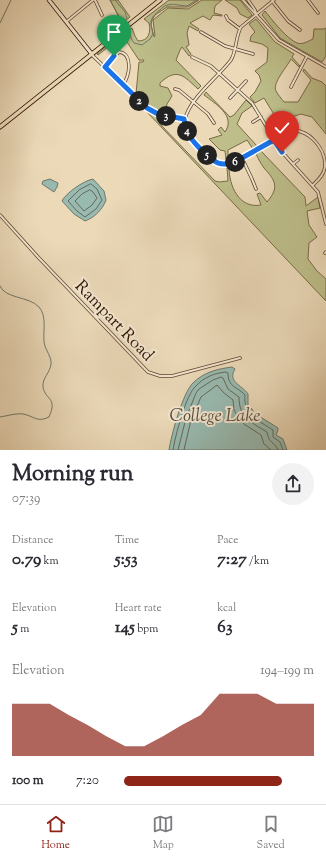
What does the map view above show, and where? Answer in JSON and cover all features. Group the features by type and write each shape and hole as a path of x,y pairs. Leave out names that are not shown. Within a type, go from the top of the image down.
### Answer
{"main road":[{"path":"49,0 91,53"},
{"path":"0,127 91,53 160,0"}],"street":[{"path":"66,22 94,0 102,15"},
{"path":"243,0 279,40 326,67"},
{"path":"248,0 256,10 256,14"},
{"path":"308,0 318,13"},
{"path":"300,30 288,21 273,1 256,14 240,29 231,59 194,102 187,111 184,119 185,127 189,136 211,159 218,163 226,164 233,163 288,132 295,130 304,132 312,137 324,154 326,164 323,174 313,185"},
{"path":"226,16 228,20 240,29"},
{"path":"202,32 221,44 253,54"},
{"path":"105,67 119,52 127,57 129,62 127,78 123,84"},
{"path":"91,53 152,112 184,119"},
{"path":"291,87 307,56"},
{"path":"192,57 209,64 252,103 282,152 313,185 320,195 323,216 326,224"},
{"path":"230,98 246,81"},
{"path":"175,89 179,90 208,114 214,123"},
{"path":"253,122 261,117"},
{"path":"242,158 256,189"},
{"path":"293,164 298,160"},
{"name":"Rampart Road","path":"0,215 65,286 150,373 160,376 172,376 240,358"}],"green space":[{"path":"110,0 118,0 130,17 122,23"},
{"path":"169,0 199,0 188,7 167,7 155,15 151,24 154,37 153,20 168,8 188,9 202,0 222,0 215,6 214,13 222,16 213,15 210,20 203,16 190,23 199,29 198,31 189,26 187,33 189,45 186,47 191,54 189,56 182,47 176,60 201,86 198,89 189,80 176,74 166,78 160,83 160,86 168,88 172,96 167,104 165,113 150,107 136,94 139,62 143,62 144,60 139,60 125,39 121,40 120,38 98,55 97,54 127,30 128,31 132,28 138,41 142,41 147,38 150,30 149,23 144,19"},
{"path":"225,0 240,0 252,15 248,18 240,14 237,8"},
{"path":"265,11 284,33 297,43 303,43 313,39 314,29 326,28 326,56 322,62 280,38 262,15"},
{"path":"256,19 275,42 294,54 292,57 300,66 299,67 291,59 278,79 275,88 284,102 298,102 311,80 303,71 304,69 312,78 322,82 326,86 326,134 312,117 301,114 278,121 264,98 255,103 250,97 255,92 261,81 259,75 255,71 267,62 268,48 262,44 250,41 251,36 255,32 249,24"},
{"path":"206,92 230,117 234,115 246,100 252,106 242,113 237,124 257,146 253,149 247,140 228,150 228,159 226,159 225,151 220,150 209,139 222,135 218,130 221,127 225,132 228,126 228,121 219,106 204,95"},
{"path":"142,107 161,117 159,123 215,181 228,181 227,168 229,167 229,174 233,188 241,200 253,205 261,205 257,194 260,193 267,202 274,192 275,188 273,180 256,154 261,151 305,197 306,206 318,197 320,208 307,211 309,225 317,237 309,243 308,259 317,271 326,279 326,301"}],"water":[{"path":"50,179 58,183 54,192 42,184 43,181"},
{"path":"93,179 104,191 106,200 98,213 85,221 74,214 62,201 67,194 75,188 84,182"},
{"name":"College Lake","path":"232,367 235,369 233,373 234,380 248,394 248,406 254,413 278,428 276,435 283,439 287,450 169,450 178,415 189,388 197,379 206,374 216,370"}],"waterway":[{"path":"0,23 11,0"},
{"path":"110,0 120,18"},
{"path":"115,0 125,12 127,18"},
{"path":"130,29 130,36 134,43 142,45 150,39 153,34 151,26 152,18 163,8 172,4 187,6 197,0"},
{"path":"0,286 7,293 35,303 43,315 44,342 51,361 43,387 44,391 52,402 49,417 45,419 38,419 20,414 0,417"}],"route":[{"path":"114,56 105,67 152,112 184,119 185,127 189,136 211,159 218,163 233,163 274,140 282,152"}]}
